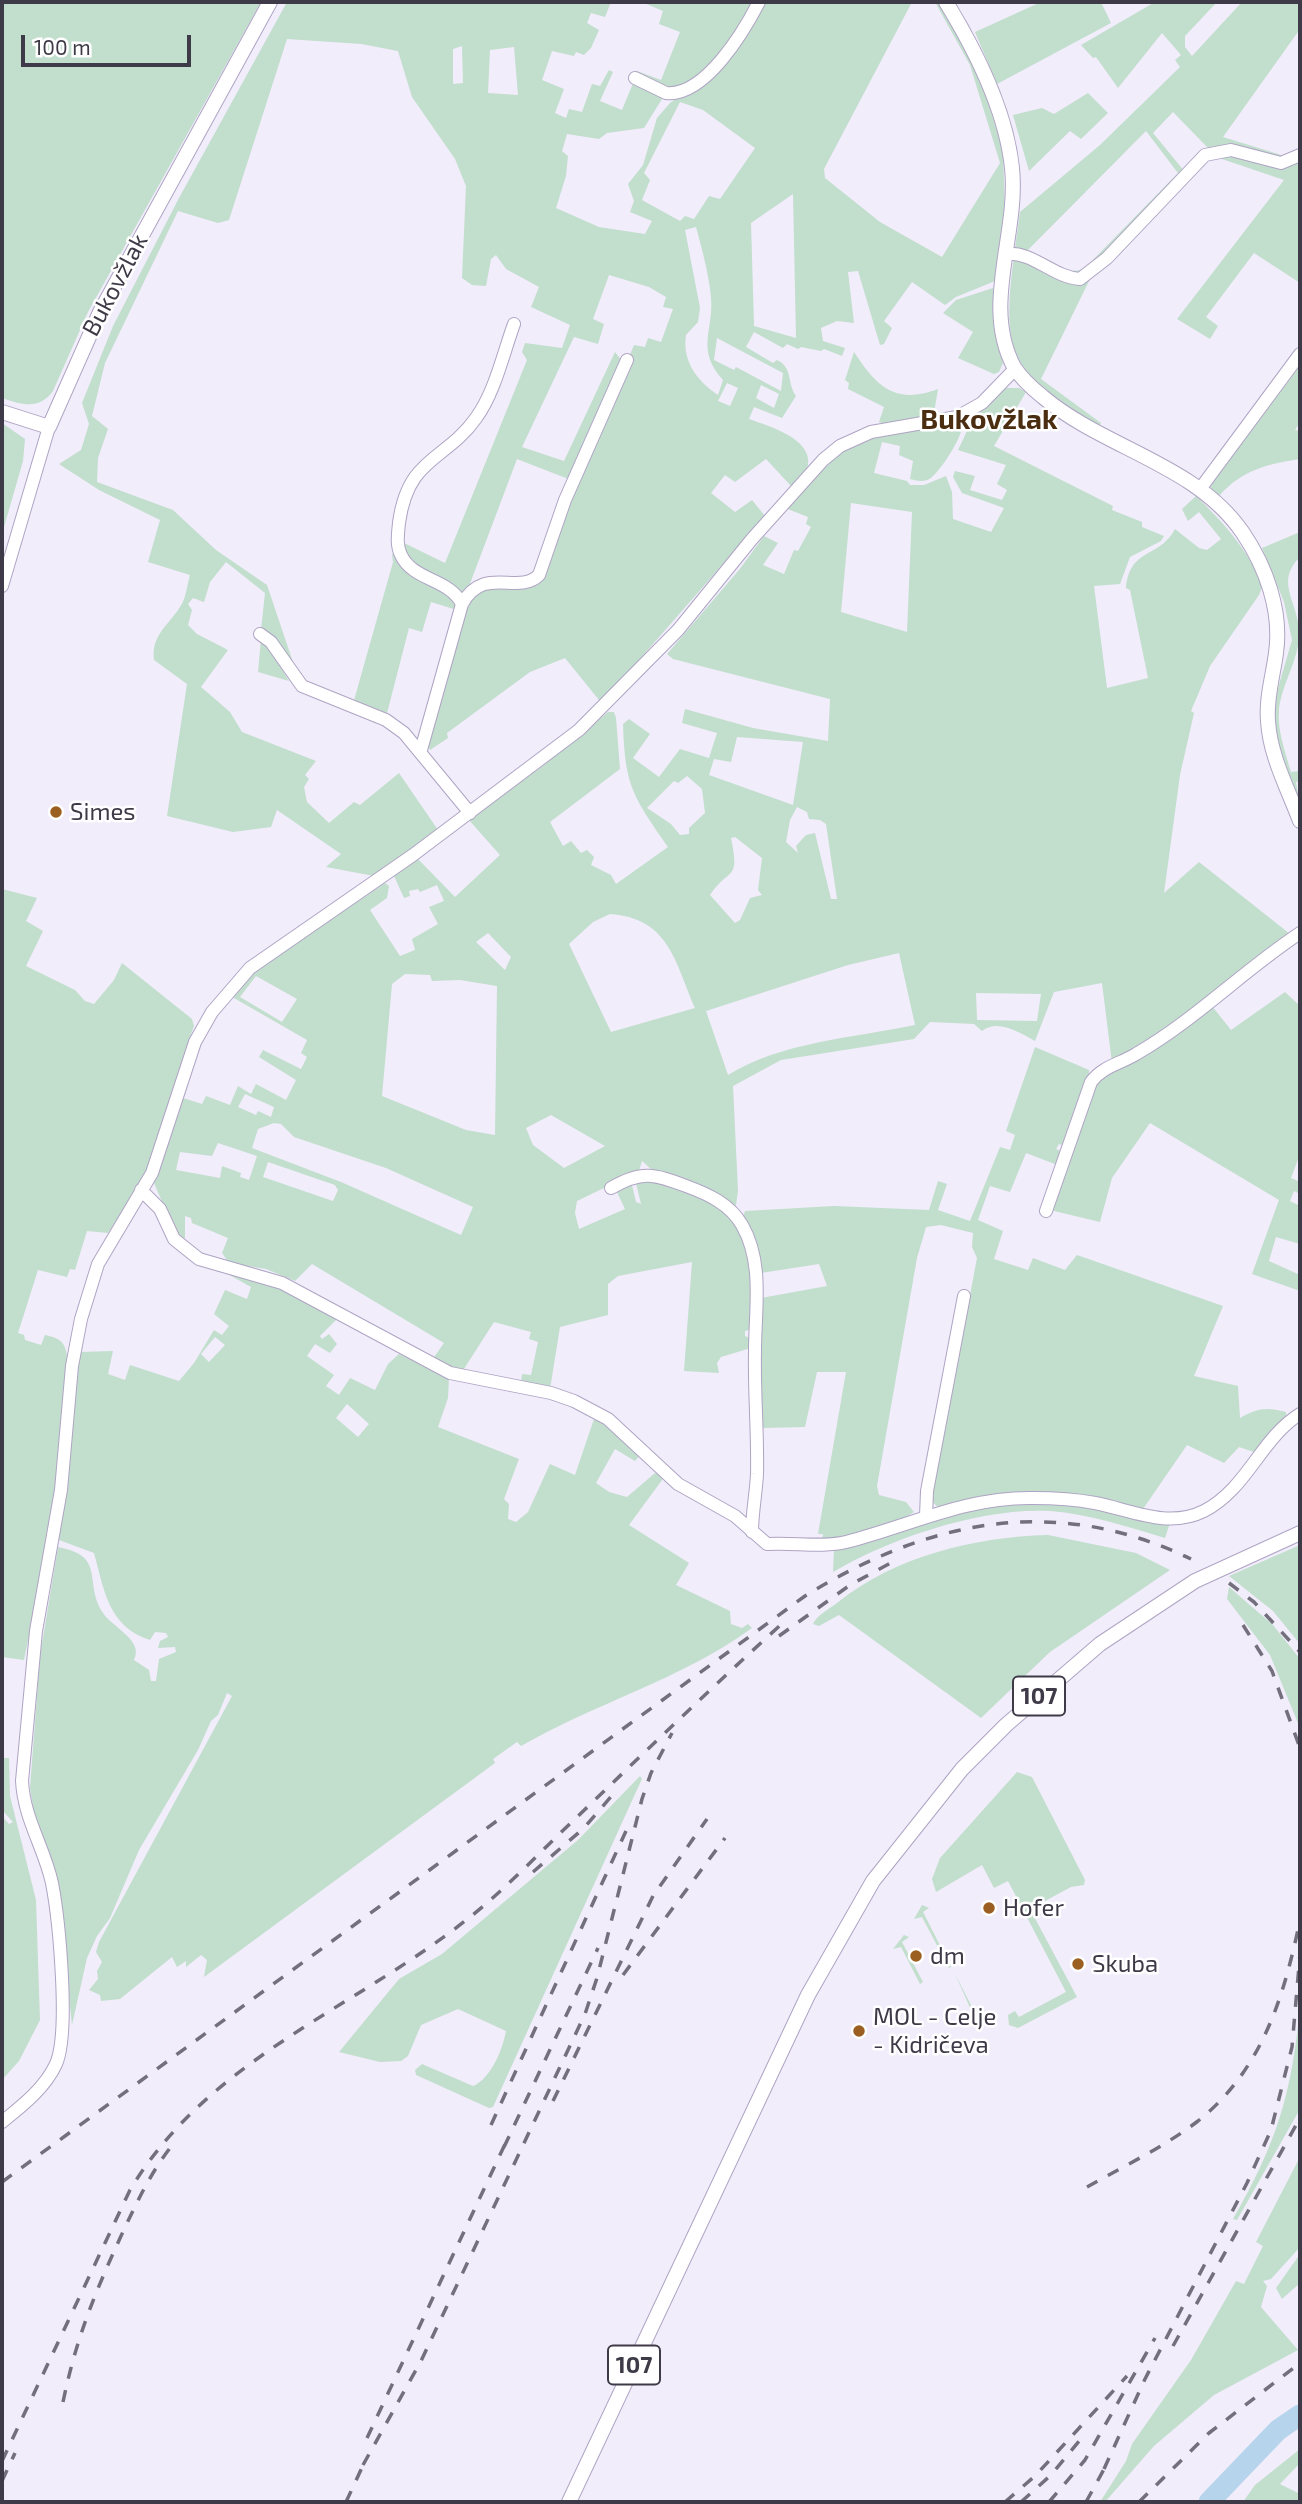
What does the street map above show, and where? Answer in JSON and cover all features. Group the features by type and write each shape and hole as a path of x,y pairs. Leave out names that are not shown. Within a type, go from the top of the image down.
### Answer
{"main road":[{"name":"Bukovžlak","path":"49,428 100,312 270,2"},
{"path":"946,2 982,70 1003,131 1012,168 1001,330 1015,369 1054,406 1091,431 1200,489 1217,502 1244,534 1268,584 1278,624 1278,640 1267,706 1268,723 1274,753 1300,821"},
{"path":"2,412 49,428"},
{"name":"107","path":"569,2502 808,1995 873,1881 962,1769 1006,1725 1080,1661 1149,1609 1195,1581 1300,1535"}],"street":[{"path":"635,78 666,93 692,86 712,70 738,39 759,2"},
{"path":"1006,254 1025,255 1055,272 1080,279 1107,258 1205,155 1231,150 1280,163 1300,155"},
{"path":"462,604 453,591 414,571 402,558 398,546 400,517 405,498 419,470 476,418 514,324"},
{"path":"1200,489 1300,354"},
{"path":"421,750 462,604 472,589 481,584 528,580 539,575 573,479 627,360"},
{"path":"2,2122 33,2097 55,2067 62,2047 63,2003 52,1882 23,1805 27,1712 36,1631 61,1490 72,1366 80,1319 98,1265 162,1149 195,1042 212,1012 250,968 536,765 610,701 677,630 823,460 857,437 922,425 970,412 1015,369"},
{"name":"Bukovžlak","path":"2,586 49,428"},
{"path":"260,634 271,642 302,686 386,720 421,750 470,813"},
{"path":"1046,1211 1091,1082 1098,1072 1136,1054 1164,1035 1300,933"},
{"path":"611,1188 623,1181 650,1174 706,1193 730,1211 743,1227 757,1275 758,1297 755,1348 757,1476 752,1532"},
{"path":"141,1190 160,1209 174,1240 198,1259 282,1283 450,1373 551,1393 574,1401 608,1419 678,1484 735,1516 766,1544 836,1544 926,1516 990,1500 1030,1498 1097,1504 1158,1519 1182,1517 1203,1511 1237,1486 1276,1434 1300,1413"},
{"path":"926,1516 927,1491 964,1296"}],"green space":[{"path":"2,2 261,2 88,312 53,391 42,401 30,404 2,398"},
{"path":"287,2 611,2 605,17 591,13 587,23 599,30 591,48 584,55 576,52 574,56 552,51 542,80 564,89 555,113 566,118 569,109 582,112 592,84 600,86 609,70 613,72 600,101 622,110 634,81 660,94 662,99 644,128 607,133 599,139 567,134 562,151 568,156 566,176 556,208 599,227 645,234 652,221 630,212 634,201 628,184 643,165 657,118 671,102 693,88 762,2 912,2 824,169 825,178 880,222 942,257 1000,163 970,65 935,2 940,2 983,85 1003,151 1005,211 995,281 956,297 945,305 912,282 884,321 892,328 884,344 880,345 858,271 848,272 854,323 837,321 821,328 823,341 845,348 842,356 824,349 798,349 787,344 783,348 754,332 746,347 773,363 777,360 782,363 788,371 796,396 782,418 754,407 749,419 796,440 807,456 808,465 804,473 791,486 766,459 735,482 725,475 711,493 735,512 752,500 765,516 604,700 599,700 565,658 530,672 447,733 448,738 430,750 428,746 464,607 474,591 528,583 559,526 634,345 645,347 648,338 661,342 673,309 663,307 666,297 649,287 609,275 593,319 604,324 598,344 574,337 522,447 564,461 615,352 623,362 571,480 517,459 468,589 462,595 416,570 400,541 445,563 527,360 522,352 525,343 562,348 570,325 531,307 539,287 506,269 496,255 491,259 486,286 472,285 462,278 466,186 455,159 412,97 398,51 361,44 287,39 229,220 218,223 178,211 105,363 92,416 108,429 98,458 97,482 173,510 216,550 267,585 296,671 261,630 265,593 226,562 210,582 204,602 193,598 188,604 192,610 188,625 197,634 228,650 201,687 230,712 242,732 316,761 305,775 309,779 304,787 307,802 329,823 354,802 360,805 399,773 438,830 374,876 326,867 341,854 277,810 271,827 233,832 167,816 187,684 154,660 154,651 161,631 182,604 190,575 148,562 160,520 99,490 59,464 81,450 89,424 82,403 113,326 179,198","holes":["462,46 463,83 453,84 453,49","514,47 518,95 488,93 490,50","680,102 703,110 755,148 720,199 709,196 694,219 685,216 680,221 642,200 650,180 644,173","793,194 796,338 754,326 751,223","696,227 711,297 708,349 710,359 723,380 718,395 698,377 686,353 686,335 698,322 700,308 685,230","717,338 783,373 781,391 736,367 734,370 714,360","727,383 738,388 730,406 718,401","761,385 779,394 774,408 756,398"]},
{"path":"642,2 756,2 746,22 702,75 671,91 635,75 637,71 661,80 680,32 659,24 663,11"},
{"path":"1041,2 1101,2 1111,23 997,84 975,32"},
{"path":"1155,2 1217,2 1185,36 1185,47 1192,56 1242,2 1300,2 1300,29 1223,137 1291,158 1282,160 1209,149 1173,112 1153,133 1185,172 1133,227 1078,275 1069,271 1083,270 1178,173 1146,131 1026,252 1015,248 1020,212 1100,145 1180,67 1175,60 1181,55 1162,33 1118,88 1096,57 1093,58 1081,45"},
{"path":"1088,93 1108,113 1081,139 1070,131 1029,171 1013,115 1042,108 1054,114"},
{"path":"1217,154 1300,158 1300,283 1254,253 1206,317 1218,326 1210,339 1177,319 1284,180 1219,158"},
{"path":"1014,256 1091,277 1041,379 1101,423 1099,427 1048,392 1019,360 1012,341 1009,319"},
{"path":"993,288 995,329 1003,363 999,372 994,374 958,358 973,332 943,313 956,300"},
{"path":"854,352 871,375 888,390 910,395 938,389 933,419 884,424 879,422 884,407 848,389 849,383 845,380"},
{"path":"1300,359 1300,422 1295,430 1300,431 1300,459 1277,463 1246,474 1219,496 1210,489 1212,484"},
{"path":"1005,388 1019,388 1026,392 994,446 1113,506 1112,510 1142,522 1142,527 1164,536 1161,541 1130,557 1120,584 1094,586 1107,688 1148,678 1130,590 1126,588 1133,566 1161,545 1175,529 1199,548 1207,550 1221,539 1199,512 1188,521 1182,509 1196,496 1225,527 1250,560 1263,585 1259,595 1210,666 1191,711 1194,713 1180,775 1164,893 1199,862 1290,934 1168,1029 1112,1063 1102,983 1054,992 1035,1041 1002,1026 988,1027 982,1031 974,1024 930,1022 914,1039 781,1060 733,1086 738,1191 735,1212 708,1192 652,1170 642,1161 639,1171 577,1201 575,1213 579,1229 625,1209 616,1190 631,1181 636,1202 641,1204 635,1179 653,1180 683,1188 707,1198 725,1211 737,1226 745,1243 751,1283 753,1329 745,1331 745,1336 752,1339 751,1348 721,1357 717,1363 719,1373 684,1371 692,1262 618,1276 608,1284 608,1315 560,1327 550,1389 521,1383 522,1374 531,1375 538,1342 529,1339 531,1332 494,1322 462,1372 432,1360 444,1343 312,1264 295,1281 266,1269 229,1263 222,1253 228,1238 192,1223 191,1218 185,1216 185,1238 178,1239 154,1183 183,1098 202,1104 206,1096 230,1105 238,1086 251,1094 256,1084 286,1100 296,1080 259,1057 263,1050 301,1069 307,1057 301,1053 307,1040 234,998 233,995 252,973 385,883 389,886 387,898 370,910 400,956 415,950 412,939 438,924 429,907 444,901 437,885 420,892 418,889 409,891 410,896 404,898 394,876 417,858 455,897 500,855 468,819 540,768 608,712 614,712 616,718 620,769 550,822 563,846 571,841 581,853 587,850 594,857 591,865 611,875 616,884 668,847 646,815 629,777 623,724 629,719 650,734 633,758 659,777 680,749 709,758 717,733 682,723 685,709 753,728 828,741 830,699 673,659 667,654 739,570 764,536 778,543 763,565 784,574 794,550 798,551 811,527 806,524 808,517 785,508 842,451 877,435 963,421 952,450 942,466 929,479 910,479 913,461 899,455 900,446 882,442 874,473 907,481 910,485 924,485 946,476 952,492 953,519 991,532 1004,508 962,493 953,477 955,471 975,476 970,490 1002,500 1007,490 997,484 1006,465 958,450 975,414","holes":["851,503 912,512 907,632 841,612","737,737 803,742 793,805 709,775 714,759 731,762","687,776 702,789 705,813 689,828 689,834 680,835 671,824 647,808 674,781 678,783","797,807 807,812 809,819 820,820 826,824 837,899 831,899 815,833 806,835 796,846 798,853 786,842 790,820","735,837 762,858 758,890 762,895 750,898 740,920 735,923 710,895 734,868 731,838","610,914 630,917 658,933 675,959 695,1008 611,1032 569,944 593,922","488,933 511,957 505,970 476,942","899,953 915,1025 794,1048 771,1055 728,1075 706,1011 848,965","405,974 430,975 432,981 460,980 497,986 495,1135 466,1130 382,1096 392,984","256,976 297,999 282,1022 240,997","976,993 1041,994 1037,1021 977,1020","245,1094 274,1107 271,1117 258,1111 256,1115 238,1107","551,1115 605,1146 564,1168 533,1145 526,1128","274,1123 281,1124 294,1137 386,1168 473,1207 461,1235 341,1182 252,1148 258,1129","218,1143 257,1156 249,1180 240,1177 241,1173 222,1166 220,1178 176,1170 180,1152 212,1156","268,1162 335,1185 338,1190 333,1201 263,1177"]},
{"path":"2,423 25,439 23,461 2,534"},
{"path":"1300,532 1300,557 1292,567 1288,585 1299,624 1299,636 1281,700 1279,725 1291,772 1300,771 1300,781 1296,782 1300,805 1276,737 1273,705 1292,640 1284,602 1262,548"},
{"path":"392,554 397,554 452,592 457,610 431,602 422,632 409,628 386,717 353,704 393,562"},
{"path":"261,639 266,642 289,681 258,672"},
{"path":"2,889 37,898 26,921 43,931 26,966 75,990 85,1001 94,1004 114,980 122,963 192,1019 194,1026 161,1132 140,1184 108,1233 87,1231 75,1270 70,1269 67,1277 38,1270 18,1333 24,1335 25,1340 41,1345 45,1335 58,1339 65,1347 67,1356 52,1521 24,1660 2,1657"},
{"path":"1285,992 1300,1006 1300,1154 1291,1178 1300,1182 1300,1194 1294,1191 1290,1201 1300,1206 1300,1244 1276,1237 1269,1261 1300,1275 1300,1291 1252,1274 1279,1200 1150,1123 1112,1178 1100,1222 1050,1210 1094,1083 1212,1006 1231,1030"},
{"path":"1035,1047 1089,1070 1089,1075 1068,1147 1059,1144 1056,1149 1065,1153 1060,1166 1026,1153 1010,1192 990,1186 978,1220 1003,1231 994,1259 1028,1270 1033,1258 1065,1270 1077,1255 1223,1306 1194,1376 1238,1386 1240,1418 1257,1410 1267,1409 1286,1412 1286,1417 1254,1452 1239,1447 1224,1463 1187,1445 1143,1509 1098,1501 938,1507 931,1501 977,1258 972,1247 973,1233 941,1225 926,1227 917,1258 877,1486 879,1495 906,1502 914,1512 858,1534 822,1540 823,1534 818,1534 846,1372 817,1372 805,1427 761,1428 761,1298 827,1286 819,1264 761,1273 742,1220 745,1211 834,1206 929,1210 938,1181 947,1184 938,1210 970,1221 1000,1147 1010,1150 1015,1135 1006,1131"},
{"path":"224,1272 272,1284 337,1319 320,1336 322,1339 329,1334 337,1344 330,1353 315,1344 307,1356 334,1375 326,1386 339,1395 350,1378 375,1390 388,1364 399,1354 449,1377 448,1398 438,1427 519,1459 504,1499 509,1504 508,1519 516,1522 528,1512 550,1464 575,1475 595,1416 641,1454 635,1461 615,1449 596,1483 609,1492 627,1497 655,1473 665,1476 629,1525 689,1563 676,1585 730,1611 731,1624 742,1628 748,1624 752,1628 697,1662 521,1746 517,1742 493,1759 495,1763 204,1977 207,1960 201,1955 186,1967 186,1961 177,1967 172,1957 120,1999 101,2001 100,1995 89,1990 98,1979 97,1971 102,1962 96,1952 99,1942 232,1696 227,1693 218,1715 211,1721 198,1750 139,1850 110,1918 97,1936 87,1958 72,2025 57,1880 34,1814 30,1788 40,1656 58,1547 73,1551 88,1564 97,1602 108,1619 131,1640 135,1646 134,1660 149,1670 151,1681 156,1681 159,1659 176,1652 175,1647 158,1648 160,1641 168,1637 166,1633 155,1632 150,1640 125,1626 110,1605 94,1553 59,1540 80,1352 113,1351 108,1374 125,1380 130,1365 179,1381 194,1363 214,1330 222,1335 229,1326 214,1314 225,1290 247,1299 251,1287","holes":["215,1337 225,1345 209,1362 201,1354","347,1404 369,1424 358,1437 336,1418"]},
{"path":"1068,1503 1170,1523 1165,1538 1080,1515 1050,1511 996,1514 938,1527 909,1537 856,1559 833,1572 834,1548 990,1504"},
{"path":"1048,1535 1136,1553 1170,1570 1050,1652 981,1718 839,1615 819,1626 813,1624 823,1612 860,1587 910,1561 964,1545"},
{"path":"1300,1545 1300,1644 1273,1611 1229,1576"},
{"path":"1229,1587 1273,1625 1300,1659 1300,1728 1270,1655 1227,1599"},
{"path":"2,1758 9,1758 10,1796 36,1900 40,2020 19,2061 2,2080 2,1816 9,1824 13,1822 2,1810"},
{"path":"1017,1772 1032,1777 1085,1880 1084,1885 1071,1887 1030,1909 1077,1997 1018,2028 1009,2025 1008,2015 1015,2011 1019,2017 1066,1992 1008,1881 994,1888 982,1865 936,1892 932,1879 940,1858"},
{"path":"640,1776 642,1779 493,2107 489,2108 416,2075 415,2070 422,2064 473,2086 491,2070 506,2031 458,2009 421,2025 408,2056 401,2061 380,2062 339,2052 399,1979 442,1954 578,1840"},
{"path":"922,1905 929,1908 923,1912 951,1967 949,1968 922,1917 914,1919"},
{"path":"904,1935 909,1937 902,1942 923,1982 920,1984 901,1947 893,1949"},
{"path":"955,1974 974,2011 984,2009 982,2015 972,2020 966,2017 972,2012"},
{"path":"1300,2008 1300,2109 1237,2220 1233,2219 1261,2166 1280,2118 1292,2067"},
{"path":"1300,2157 1300,2247 1271,2279 1263,2281 1267,2286 1261,2307 1298,2350 1214,2395 1154,2446 1105,2502 1100,2502 1126,2461 1132,2444 1191,2360 1236,2281 1244,2284 1263,2246 1256,2242"},
{"path":"1300,2254 1300,2283 1282,2299 1276,2288"},
{"path":"1300,2449 1300,2463 1280,2484 1300,2494 1300,2502 1243,2502 1255,2485"}],"waterway":[{"path":"1209,2502 1278,2430 1300,2415"}],"railway":[{"path":"2,2182 805,1596 852,1570 899,1549 946,1533 994,1524 1042,1522 1091,1527 1141,1539 1191,1559"},
{"path":"779,1636 850,1585 896,1560"},
{"path":"1229,1583 1254,1602 1300,1652"},
{"path":"2,2461 130,2190 162,2145 199,2106 240,2071 421,1953 480,1909 785,1621"},
{"path":"1243,1625 1272,1671 1300,1748"},
{"path":"363,2465 421,2361 585,2014 597,1978 642,1799 651,1773 672,1733"},
{"path":"533,1872 584,1828 615,1792"},
{"path":"553,2101 653,1896 707,1819"},
{"path":"491,2125 626,1831"},
{"path":"623,1975 725,1838"},
{"path":"1087,2187 1158,2148 1198,2121 1239,2079 1254,2055 1278,2004 1300,1920"},
{"path":"504,2147 598,1948"},
{"path":"1104,2469 1145,2379 1247,2183 1271,2130 1292,2047 1300,1954"},
{"path":"1173,2346 1300,2118"},
{"path":"367,2438 507,2140"},
{"path":"63,2402 80,2337 102,2278 144,2188 174,2143"},
{"path":"1049,2502 1085,2460 1155,2338"},
{"path":"1139,2502 1209,2433 1300,2363"},
{"path":"1005,2502 1035,2476 1127,2376"},
{"path":"1021,2502 1051,2475 1085,2434"},
{"path":"2,2481 15,2453"},
{"path":"346,2502 366,2459"},
{"path":"1086,2502 1108,2462"}],"place":[{"name":"Simes","path":"56,812"},
{"name":"Hofer","path":"989,1908"},
{"name":"dm","path":"916,1956"},
{"name":"Skuba","path":"1078,1964"},
{"name":"MOL - Celje - Kidričeva","path":"859,2031"}],"district":[{"name":"Bukovžlak","path":"989,420"}]}
